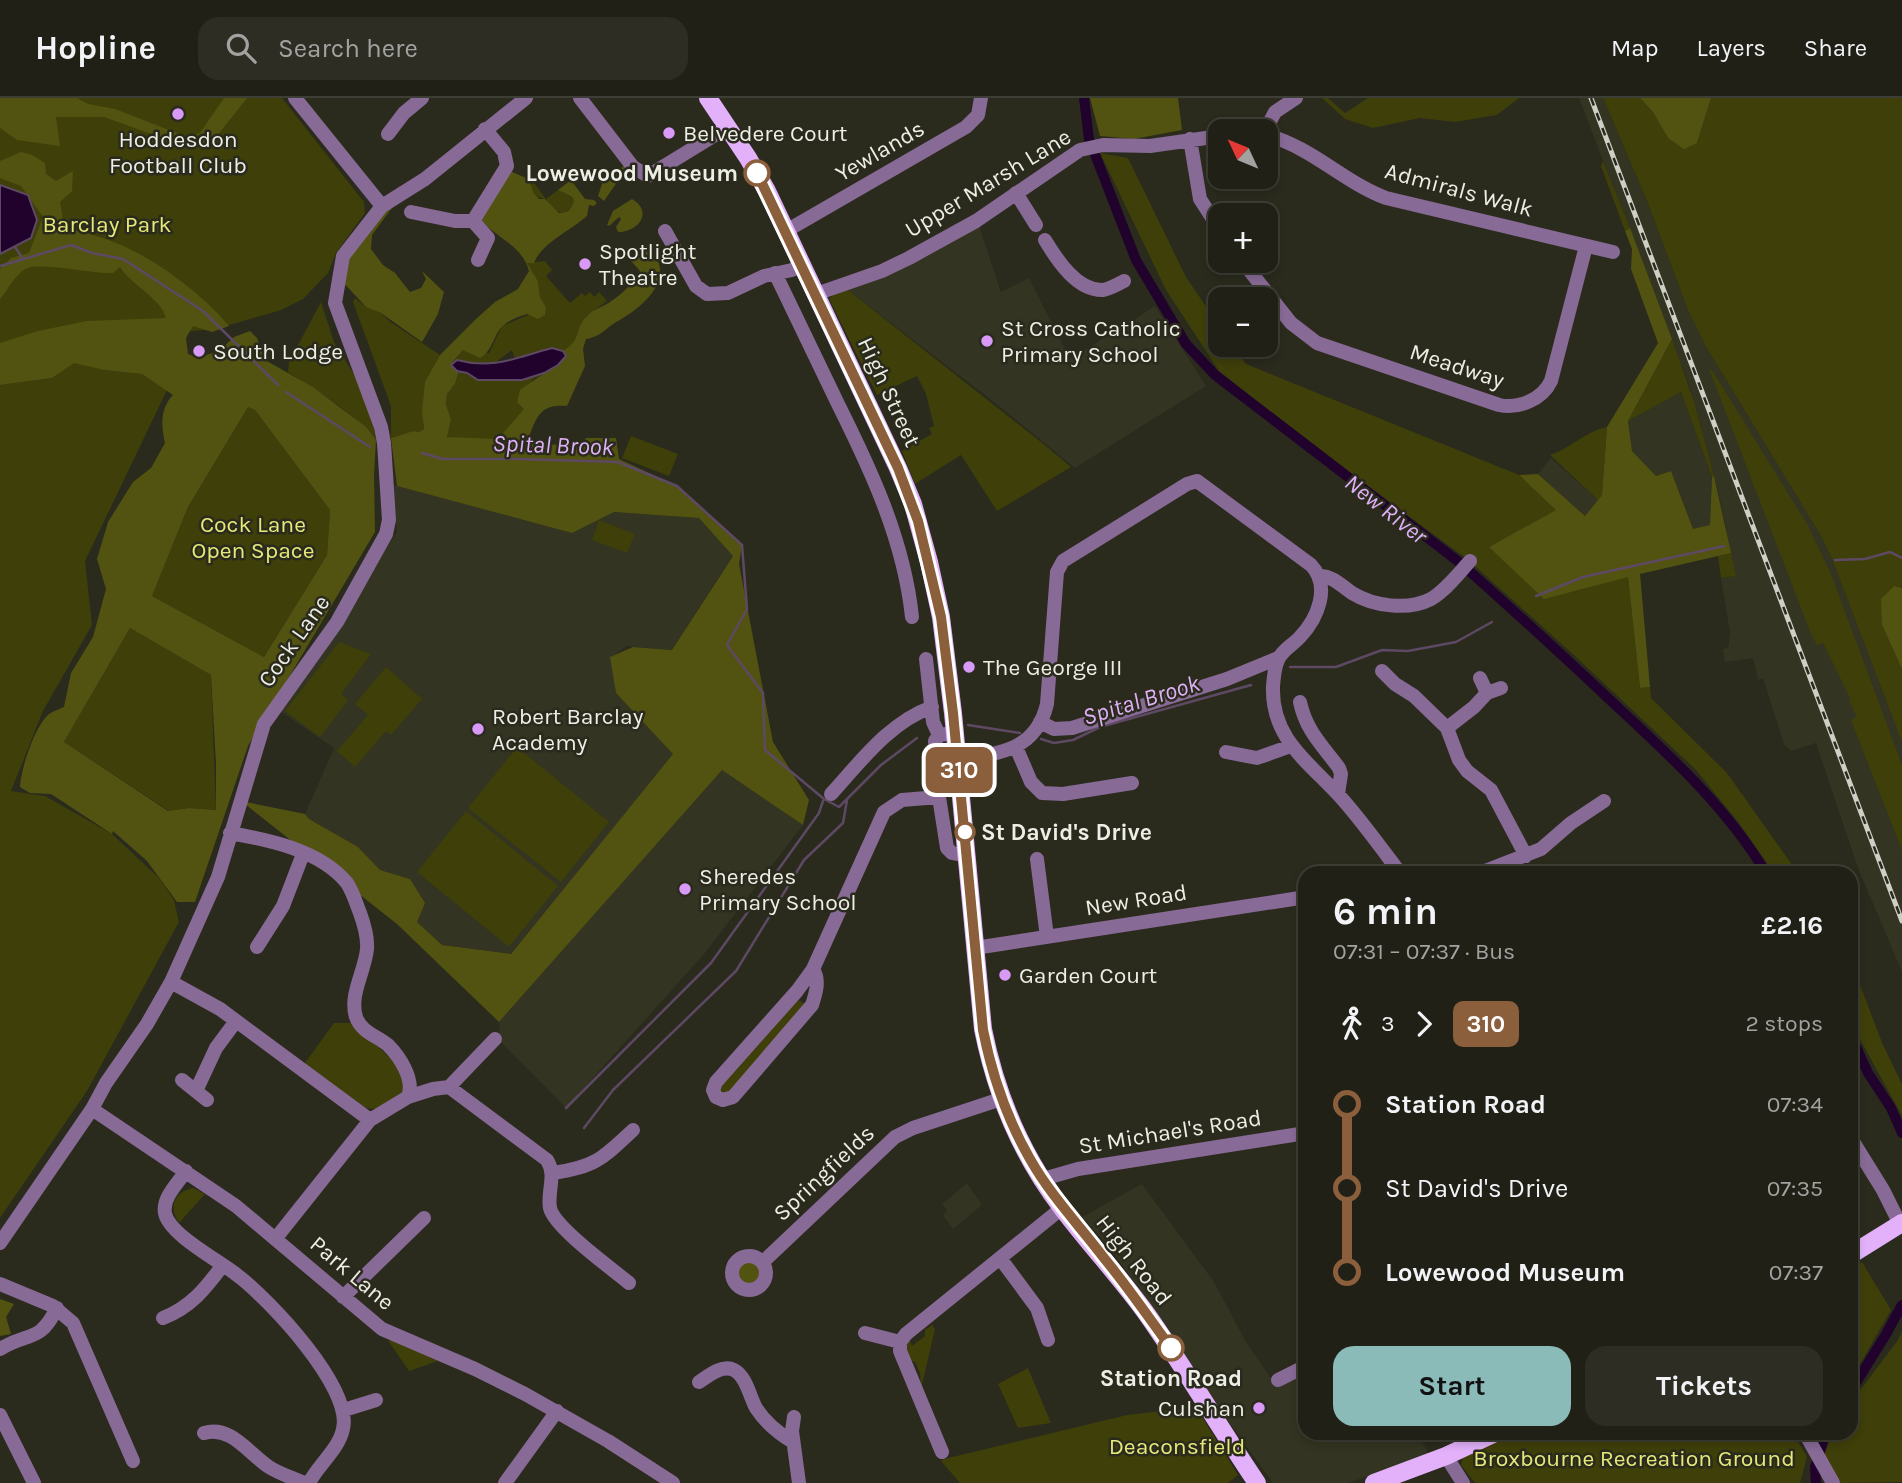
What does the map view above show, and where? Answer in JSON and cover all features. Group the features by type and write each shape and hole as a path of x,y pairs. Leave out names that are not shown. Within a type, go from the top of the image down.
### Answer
{"main road":[{"name":"High Street","path":"708,98 757,173 885,439 913,504 936,590 947,734 958,760 975,948"},
{"name":"High Road","path":"975,948 983,1030 990,1066 1030,1159 1062,1208 1104,1257 1164,1339 1256,1480"},
{"path":"1858,1250 1901,1223"},
{"path":"1374,1483 1480,1440"}],"street":[{"path":"295,98 382,206"},
{"path":"388,134 404,113 422,98"},
{"name":"Cock Lane","path":"0,1243 92,1109 171,982 218,877 264,724 337,622 386,534 388,511 381,427 335,303 343,256 382,206 425,179 526,98"},
{"path":"580,98 633,166 644,174 725,124"},
{"name":"Yewlands","path":"786,231 966,127 978,115 981,98"},
{"path":"1272,119 1275,112 1296,98"},
{"path":"473,221 507,166 503,152 485,130"},
{"path":"1208,137 1190,139 1200,199 1208,211"},
{"name":"Admirals Walk","path":"1278,138 1297,145 1366,189 1387,198 1613,252"},
{"name":"Upper Marsh Lane","path":"816,294 855,282 900,262 976,221 1080,150 1103,145 1150,146 1190,139"},
{"path":"1016,193 1037,225"},
{"path":"411,212 455,221 473,221 488,238 478,260"},
{"path":"665,231 696,286 707,294 728,293 802,265"},
{"path":"1045,240 1074,277 1089,287 1104,290 1124,281"},
{"name":"Meadway","path":"1251,273 1291,323 1317,343 1499,405 1513,407 1540,394 1551,381 1586,246"},
{"path":"775,273 861,450 895,532 905,569 912,617"},
{"path":"861,450 885,439"},
{"path":"958,760 994,755 1016,747 1024,742 1040,722 1047,704 1057,572 1060,564 1190,482 1202,483 1311,565 1319,576 1321,595 1316,612 1303,634 1278,658 1227,679 1072,728 1055,729 1040,722"},
{"path":"1319,576 1326,576 1361,598 1382,605 1425,601 1449,584 1470,561"},
{"path":"1278,658 1274,679 1275,708 1291,746 1338,794 1395,866"},
{"path":"926,660 933,722 947,734 934,745 947,848 952,853 967,856"},
{"path":"1382,671 1395,684 1414,696 1447,728 1462,765 1486,784 1499,803 1526,856"},
{"path":"1447,728 1494,690 1480,678"},
{"path":"1300,702 1309,730 1339,768 1341,775 1338,794"},
{"path":"831,794 893,730 912,715 932,708"},
{"path":"1226,752 1258,758 1291,746"},
{"path":"1016,747 1031,782 1042,793 1063,794 1132,783"},
{"path":"813,969 817,990 812,1004 733,1097 723,1100 716,1097 713,1090 716,1082 797,991 813,969 884,812 902,800 939,797"},
{"path":"1499,866 1547,845 1571,823 1604,801"},
{"path":"230,833 271,841 303,854 332,870 351,890 367,935 366,958 355,997 355,1013 363,1028 386,1044 396,1055 410,1084 408,1097"},
{"path":"257,947 283,906 303,854"},
{"path":"1037,859 1047,937"},
{"name":"New Road","path":"975,948 1298,898"},
{"path":"171,982 206,999 370,1120"},
{"path":"797,991 812,1004"},
{"path":"182,1080 202,1095 216,1048 236,1021"},
{"path":"276,1238 370,1120 408,1097 449,1087 495,1039"},
{"path":"449,1087 547,1160 553,1173 550,1203 554,1218 629,1283"},
{"name":"Springfields","path":"763,1262 895,1137 913,1128 1002,1099"},
{"name":"Park Lane","path":"92,1109 186,1171 276,1238 382,1329 475,1369 557,1411 663,1480"},
{"path":"553,1173 583,1167 599,1160 633,1130"},
{"name":"St Michael's Road","path":"1043,1179 1078,1169 1298,1134"},
{"path":"1858,1150 1901,1223"},
{"path":"186,1171 167,1199 167,1218 178,1232 268,1302 306,1345 333,1387 344,1410 343,1432 307,1483 273,1469 221,1431 204,1433"},
{"path":"942,1452 900,1352 900,1342 906,1334 1062,1208"},
{"path":"343,1297 424,1218"},
{"path":"1000,1258 1040,1314 1048,1340"},
{"path":"163,1318 196,1300 223,1265"},
{"path":"0,1284 57,1308 79,1332 133,1461"},
{"path":"0,1349 37,1335 49,1323 57,1308"},
{"path":"866,1333 900,1342"},
{"path":"699,1382 719,1370 735,1370 764,1418 776,1431 793,1442"},
{"path":"1278,1380 1298,1370"},
{"path":"344,1410 376,1400"},
{"path":"505,1483 557,1411"},
{"path":"0,1415 33,1483"},
{"path":"794,1417 793,1442 799,1483"},
{"path":"1809,1440 1833,1483"},
{"path":"1446,1456 1463,1483"}],"shaded area":[{"path":"0,98 77,98 88,104 115,109 187,137 200,133 224,98 247,98 209,146 179,144 104,117 56,117 60,146 17,140 0,128"},
{"path":"1090,98 1178,98 1182,130 1134,139 1100,136"},
{"path":"1579,98 1603,98 1647,201 1688,310 1705,345 1821,536 1832,559 1899,733 1902,742 1902,972 1858,868 1816,743 1791,751 1784,744 1763,678 1758,680 1753,658 1725,662 1723,649 1728,648 1730,633 1721,578 1731,576 1726,527 1691,390"},
{"path":"1640,98 1711,98 1697,143 1684,149 1668,138 1653,112"},
{"path":"21,152 32,155 45,163 46,174 56,181 73,171 72,191 60,202 64,227 130,249 177,278 219,314 229,326 212,332 193,326 186,338 188,354 199,358 220,350 234,337 250,331 257,338 265,360 313,387 366,427 376,440 375,532 248,746 195,902 177,902 147,861 113,831 112,834 51,794 30,793 20,787 34,737 49,714 64,707 71,673 93,637 106,589 97,559 108,522 133,482 151,468 165,443 163,418 173,395 142,374 104,370 74,363 52,378 0,385 0,343 38,331 87,321 166,318 158,304 120,267 113,273 31,267 18,275 0,299 0,269 11,258 29,253 43,217 21,186 0,178 0,161","holes":["248,407 255,410 330,510 327,555 264,657 152,596 188,507","130,628 211,675 216,810 189,808 168,811 64,742"]},
{"path":"625,165 627,168 604,201 598,196 603,181"},
{"path":"508,170 526,178 539,199 545,199 559,213 567,211 573,204 572,197 558,190 571,180 585,199 597,203 594,206 589,205 587,216 543,249 534,263 527,263 538,281 540,297 546,307 545,315 538,319 527,314 512,320 500,329 489,349 480,358 463,350 452,363 459,371 455,384 447,394 446,405 451,419 447,437 498,439 524,409 517,402 520,390 563,360 566,356 563,351 576,338 583,320 614,299 635,280 640,271 631,261 637,255 637,248 641,243 653,253 659,264 660,275 650,296 630,314 600,334 586,339 583,349 585,366 567,406 549,407 543,411 535,421 526,444 581,445 586,438 616,438 619,459 677,486 742,545 739,564 773,742 809,800 803,825 722,770 499,1022 397,924 241,801 305,814 309,819 358,847 380,870 410,879 425,903 417,922 442,945 511,954 673,754 616,693 610,657 633,647 672,650 733,556 699,518 614,512 572,533 397,486 391,438 424,429 422,412 425,382 440,355 495,302 518,289 529,271 520,254 479,217"},
{"path":"0,185 28,195 37,220 31,238 0,254"},
{"path":"400,197 372,235 371,249 410,292 421,288 426,279 422,271 444,292 438,314 422,342 381,313 366,307 340,279 357,243"},
{"path":"632,199 639,204 643,215 637,225 618,232 616,227 621,219 619,217 607,225 613,211"},
{"name":"St Cross Catholic Primary School","path":"978,223 1001,292 1029,278 1070,359 1155,306 1206,386 1075,468 848,290"},
{"path":"1630,228 1672,339 1628,421 1632,451 1656,476 1671,471 1693,529 1710,525 1714,476 1731,553 1640,574 1650,687 1640,688 1628,577 1544,599 1489,547 1556,510 1519,475 1538,474 1585,516 1602,495 1607,427 1658,343 1631,269 1632,249 1625,231"},
{"path":"552,348 563,351 566,356 558,365 544,373 522,380 478,380 467,373 457,371 451,365 457,360 494,363"},
{"path":"1681,392 1712,477 1710,525 1693,530 1671,471 1656,476 1632,451 1628,421"},
{"path":"1551,458 1598,500 1585,516 1538,474"},
{"name":"Robert Barclay Academy","path":"393,485 572,533 613,512 699,518 733,555 672,650 627,646 611,657 616,693 674,754 511,954 442,945 417,922 410,879 380,870 358,847 309,819 305,814 334,748 277,709 397,532"},
{"path":"1894,586 1902,588 1902,669 1882,625 1881,599"},
{"name":"Sheredes Primary School","path":"722,769 803,825 705,953 566,1108 500,1041 499,1022"},
{"path":"967,1183 982,1205 953,1229 943,1216 947,1210 942,1204"},
{"path":"1142,1184 1214,1282 1246,1342 1277,1387 1297,1379 1298,1440 1422,1440 1429,1455 1348,1483 1273,1483 1220,1410 1147,1299 1108,1246 1082,1217"},
{"path":"749,1261 758,1265 762,1274 758,1283 749,1287 740,1283 736,1274 740,1265"},
{"path":"0,1299 14,1304 6,1317 11,1334 0,1336"}],"green space":[{"name":"Barclay Park","path":"0,98 282,98 364,202 365,213 336,253 328,273 303,299 281,310 216,329 97,330 0,349"},
{"path":"1322,98 1328,98 1345,113 1368,98 1519,98 1497,115 1455,122 1420,118 1373,128 1345,119"},
{"path":"1603,98 1640,98 1653,112 1668,138 1697,143 1711,98 1902,98 1902,588 1894,586 1882,625 1902,669 1902,742 1832,559 1821,536 1705,345 1688,310 1647,201"},
{"path":"1100,153 1128,158 1186,277 1208,309 1208,354 1166,290"},
{"path":"1603,161 1630,228 1625,231 1601,166"},
{"path":"532,180 546,199 533,192 530,187"},
{"path":"558,190 575,201 572,208 563,213 553,210 546,199"},
{"path":"545,261 552,270 546,276 570,303 582,293 585,296 590,292 594,297 599,292 607,301 586,316 574,345 563,351 546,350 515,359 512,350 496,362 498,363 477,365 454,361 463,350 489,353 502,326 546,307 540,297 538,281 527,263"},
{"path":"848,290 1071,467 997,511 961,455 915,484 902,451 932,434 929,428 934,426 926,394 917,376 877,395 829,299 834,294"},
{"path":"355,298 440,355 425,390 424,429 420,432 413,431 391,438 391,406 353,302"},
{"path":"321,302 334,342 358,381 372,418 376,440 347,412 288,372 289,362"},
{"path":"1672,339 1694,401 1714,476 1712,477 1681,392 1628,421"},
{"path":"1210,357 1241,357 1246,364 1519,475 1557,510 1489,547 1628,577 1640,688 1650,687 1651,698 1727,773 1793,866 1769,866 1739,823 1696,770 1467,559 1315,447 1219,371"},
{"path":"74,362 104,370 142,374 167,390 85,561 92,625 43,711 11,791 45,796 112,834 159,878 174,900 179,922 87,1091 0,1218 0,385 52,378"},
{"path":"1709,369 1807,524 1831,574 1902,765 1902,850 1851,720 1857,717 1849,701 1851,700 1823,643 1817,645 1811,634"},
{"path":"459,371 479,380 522,380 544,373 532,380 525,409 498,439 456,439 447,436 451,419 446,406 447,394 455,384"},
{"name":"Cock Lane Open Space","path":"248,407 255,410 330,510 327,555 264,657 152,596 188,507"},
{"path":"1607,427 1602,495 1598,500 1550,455 1592,432"},
{"path":"631,436 678,454 669,476 622,458"},
{"path":"599,520 635,534 627,553 592,540"},
{"path":"1731,553 1736,576 1721,578 1718,556"},
{"path":"130,628 211,675 216,810 189,808 169,811 64,742"},
{"path":"339,642 371,654 341,694 348,700 320,737 285,711"},
{"path":"386,667 422,699 391,735 386,731 355,767 337,751 368,715 355,704"},
{"path":"517,747 609,822 561,882 468,808"},
{"path":"466,811 558,886 509,947 417,872"},
{"path":"1858,980 1883,1045 1902,1084 1902,1116 1858,1033"},
{"path":"798,1000 805,1004 730,1094 724,1096 718,1088"},
{"path":"334,1023 352,1023 386,1054 400,1072 404,1082 404,1094 380,1108 371,1109 350,1102 302,1067"},
{"path":"193,1188 205,1194 179,1223 174,1211 175,1201 181,1193"},
{"path":"1862,1262 1891,1310 1858,1368 1858,1264"},
{"path":"932,1325 935,1329 921,1389 920,1373 915,1362 906,1356 907,1342 910,1340 912,1346 925,1336 925,1330"},
{"path":"1902,1331 1902,1482 1840,1483 1822,1451 1828,1440 1858,1440 1858,1393"},
{"path":"390,1338 438,1361 409,1371 389,1342"},
{"path":"1028,1368 1051,1423 1018,1428 998,1384"},
{"name":"Deaconsfield","path":"1196,1407 1238,1475 1228,1483 960,1483 941,1461 1127,1415"},
{"name":"Broxbourne Recreation Ground","path":"1493,1440 1797,1440 1807,1457 1800,1483 1475,1483 1461,1465 1463,1457"}],"waterway":[{"name":"New River","path":"1084,98 1089,139 1136,260 1186,344 1215,375 1459,562 1535,630 1694,781 1714,802 1762,866"},
{"name":"Spital Brook","path":"0,266 71,245 92,253 123,259 203,311 278,385"},
{"path":"15,247 23,259"},
{"name":"Spital Brook","path":"286,392 370,447"},
{"name":"Spital Brook","path":"422,453 443,459 618,462 677,486 742,545 747,609 727,645 763,693 765,750 824,799 839,807 881,765 917,738"},
{"name":"Spital Brook","path":"1536,596 1583,577 1724,546"},
{"name":"Spital Brook","path":"1835,560 1865,559 1890,552 1902,558"},
{"name":"Spital Brook","path":"1290,667 1336,667 1382,650 1408,651 1456,642 1492,622"},
{"name":"Spital Brook","path":"1041,739 1054,743 1073,740 1100,727 1251,685"},
{"name":"Spital Brook","path":"968,725 1020,733"},
{"path":"584,1128 613,1090 736,971 804,860 843,823 847,800"},
{"path":"566,1108 711,963 819,813 823,801"},
{"name":"New River","path":"1858,1051 1868,1073 1891,1108 1902,1133"},
{"name":"New River","path":"1858,1379 1902,1305"},
{"name":"New River","path":"1816,1483 1815,1467 1824,1440"}],"railway":[{"path":"1591,98 1902,921"}],"bus line":[{"name":"310","path":"757,173 898,468 913,504 929,562 941,617 953,707 983,1030 990,1066 1030,1159 1062,1208 1104,1257 1171,1348"}],"place":[{"name":"Hoddesdon Football Club","path":"178,114"},
{"name":"Belvedere Court","path":"669,133"},
{"name":"Lowewood Museum","path":"757,173"},
{"name":"Spotlight Theatre","path":"585,264"},
{"name":"St Cross Catholic Primary School","path":"987,341"},
{"name":"South Lodge","path":"199,351"},
{"name":"The George III","path":"969,667"},
{"name":"Robert Barclay Academy","path":"478,729"},
{"name":"St David's Drive","path":"965,832"},
{"name":"Sheredes Primary School","path":"685,889"},
{"name":"Garden Court","path":"1005,975"},
{"name":"Station Road","path":"1171,1348"},
{"name":"Culshan","path":"1259,1408"}]}
